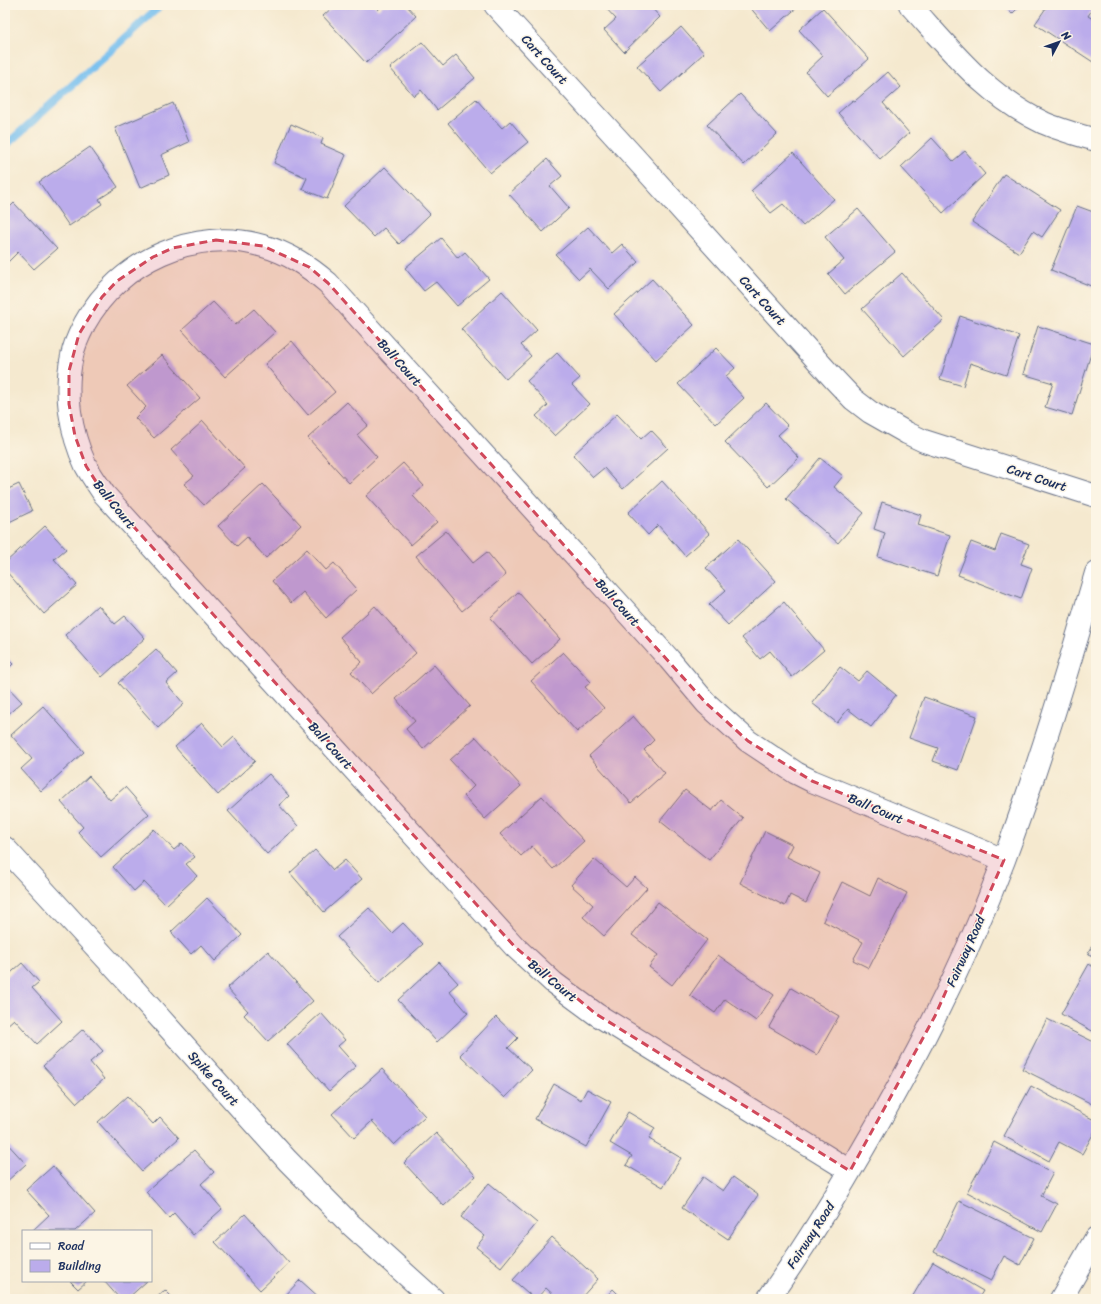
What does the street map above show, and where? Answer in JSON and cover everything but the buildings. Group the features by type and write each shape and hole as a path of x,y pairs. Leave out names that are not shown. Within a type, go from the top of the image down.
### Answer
{"street":[{"name":"Cart Court","path":"495,5 834,379 870,412 893,426 924,441 1096,496"},
{"path":"910,5 974,75 999,96 1028,115 1045,123 1096,140"},
{"name":"Ball Court","path":"850,1170 596,1014 554,982 520,952 104,494 86,466 75,436 69,404 72,355 79,334 90,315 102,297 117,281 134,268 173,248 194,243 216,240 238,241 263,246 287,254 309,267 328,283 669,659 706,703 748,741 812,781 1004,860"},
{"name":"Fairway Road","path":"768,1299 815,1230 887,1109 935,1016 964,955 1004,860 1043,745 1096,573"},
{"name":"Spike Court","path":"5,848 287,1160 349,1223 432,1299"},
{"path":"1061,1299 1096,1238"}],"highlighted area":[{"path":"216,240 263,246 309,267 328,283 706,703 748,741 812,781 1004,860 935,1016 850,1171 596,1014 515,947 104,494 86,466 75,436 69,404 69,371 79,334 102,297 117,281 153,257 173,248"}],"waterway":[{"path":"5,146 161,5"}]}
